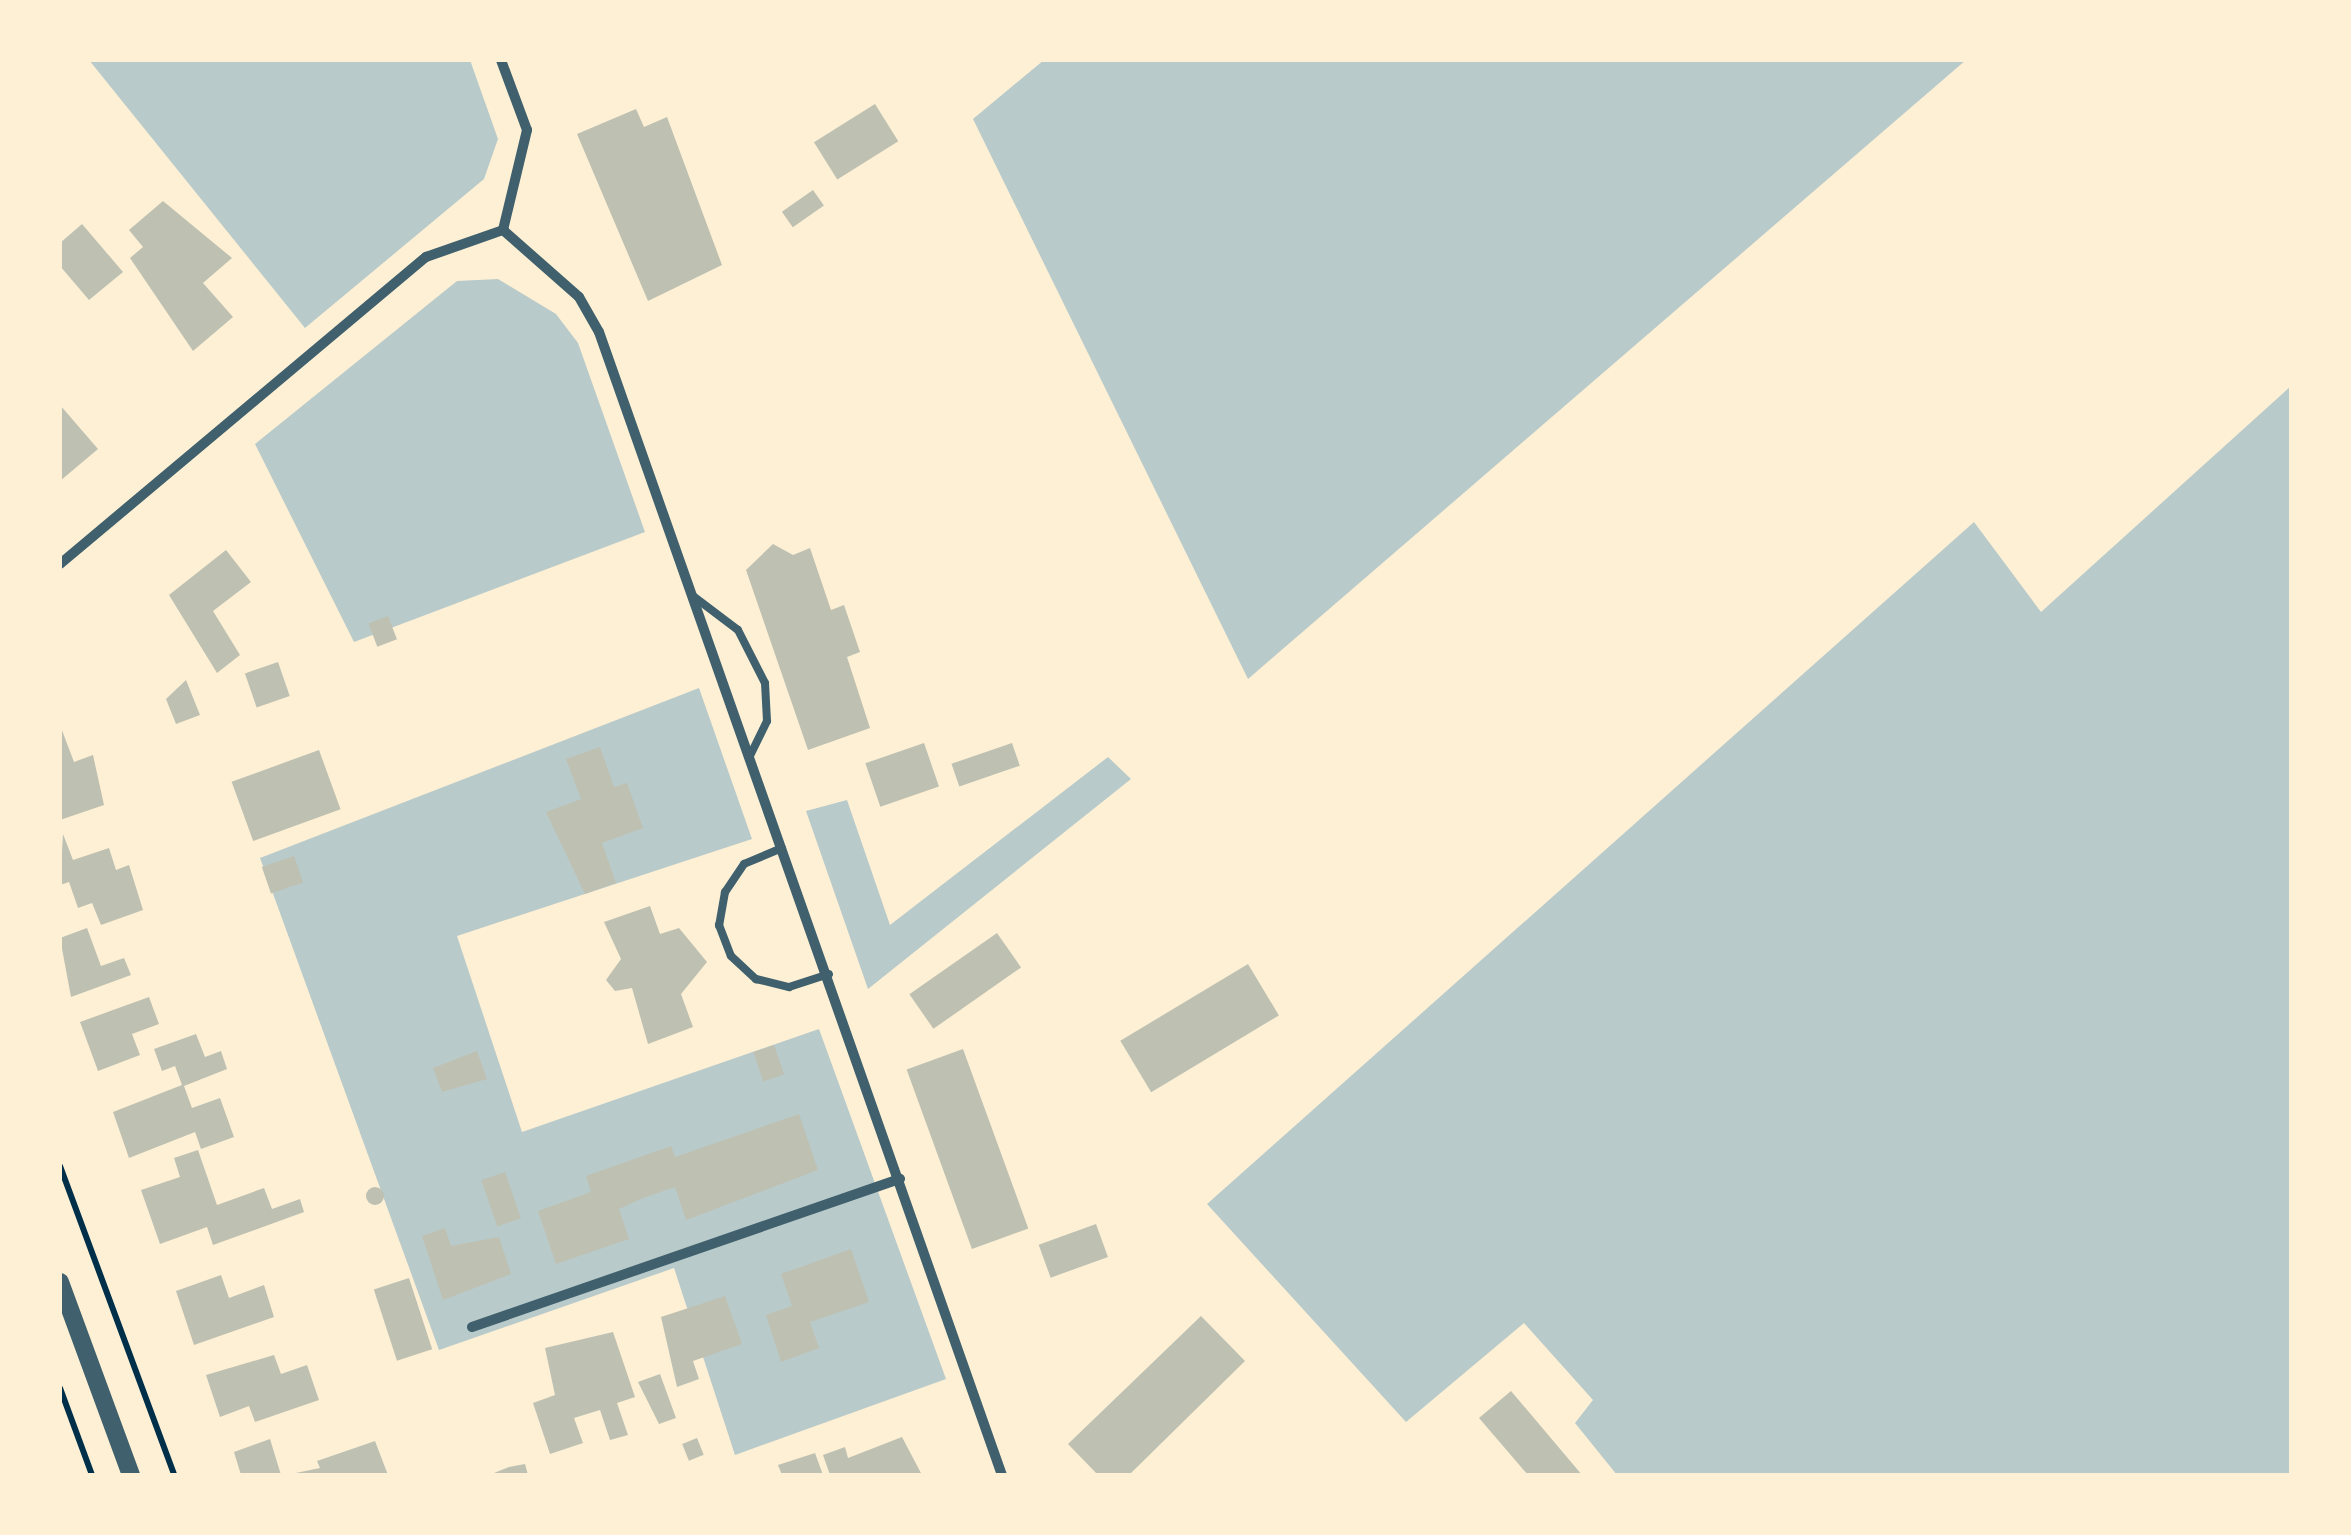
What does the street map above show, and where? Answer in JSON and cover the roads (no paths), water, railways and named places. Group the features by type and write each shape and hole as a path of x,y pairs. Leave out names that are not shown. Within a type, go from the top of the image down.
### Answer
{"street":[{"path":"501,60 527,130 502,230"},
{"path":"60,564 426,257 502,230"},
{"path":"502,230 579,297 599,332 829,974 1002,1475"},
{"path":"472,1327 900,1179"},
{"path":"60,1282 131,1475"}],"lane":[{"path":"693,596 738,630 765,683 766,722 750,756"},
{"path":"782,848 744,864 724,892 719,925 731,956 756,979 789,987 829,974"}]}
